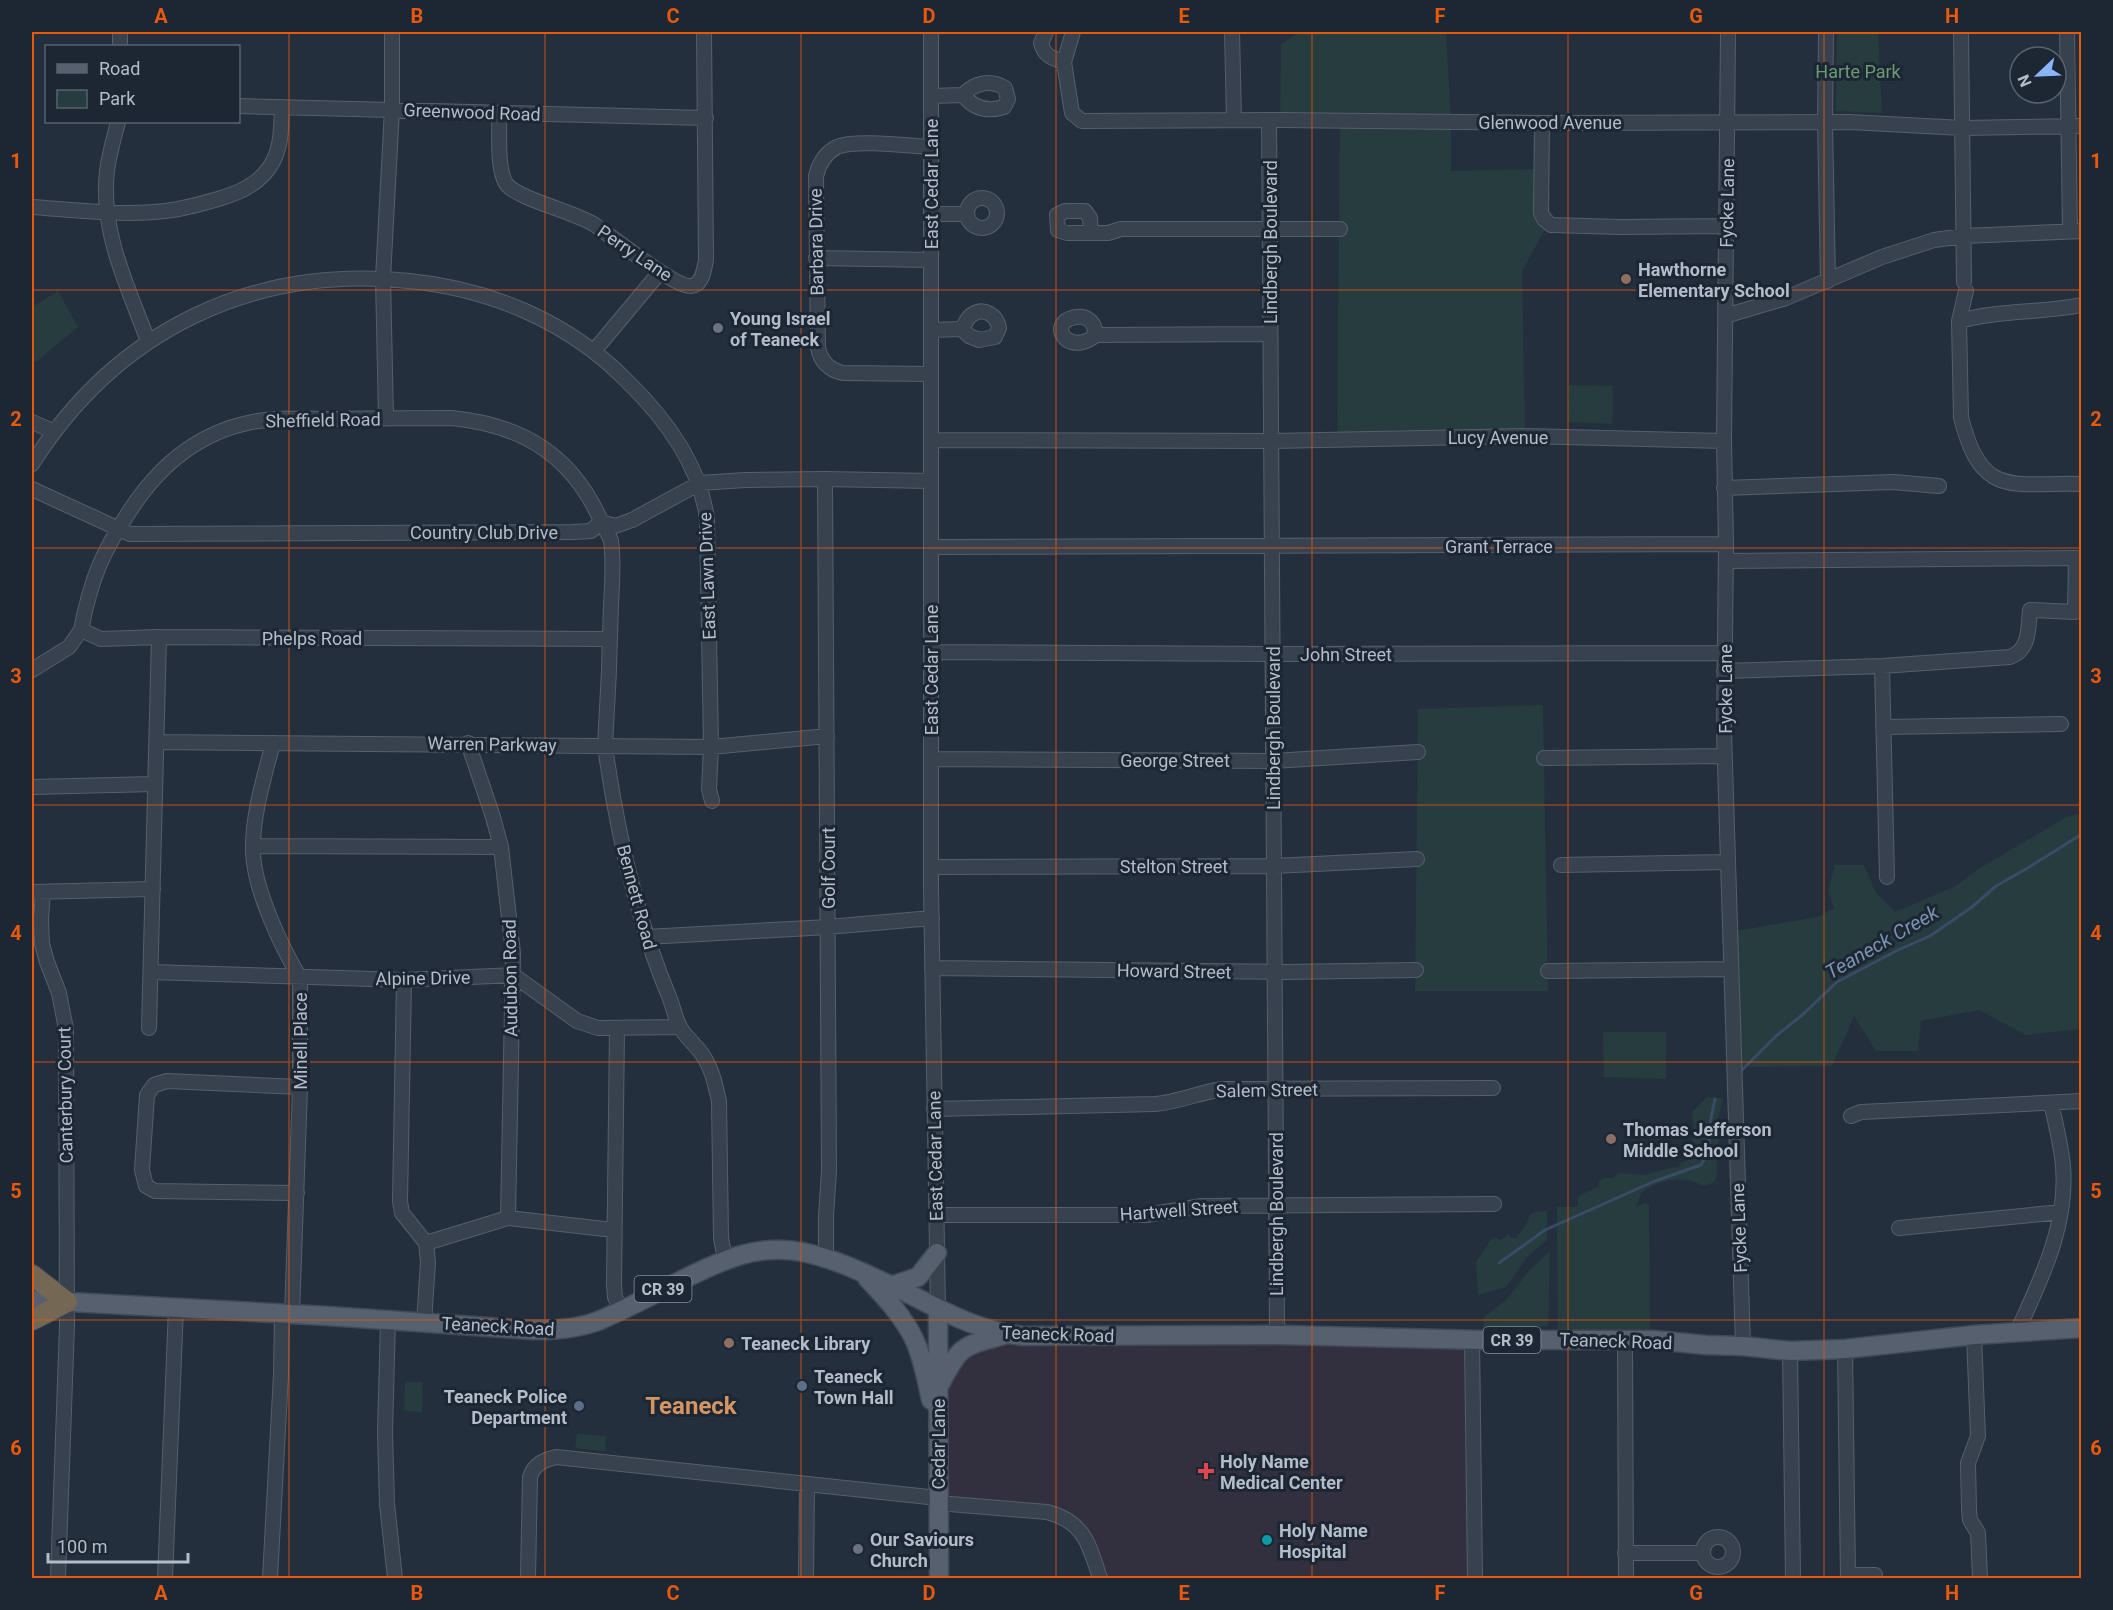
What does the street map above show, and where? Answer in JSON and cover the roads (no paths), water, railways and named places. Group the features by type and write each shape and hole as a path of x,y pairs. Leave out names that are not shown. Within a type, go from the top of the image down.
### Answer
{"highway":[{"path":"32,1275 67,1302 32,1320"}],"main road":[{"name":"Teaneck Road","path":"32,1300 522,1330 559,1330 587,1325 621,1311 725,1259 751,1252 777,1250 802,1252 826,1258 980,1328 1008,1334 1090,1337 1281,1335 1472,1340 1625,1340 1743,1346 1790,1351 1845,1349 1974,1335 2082,1328"},
{"path":"891,1286 918,1277 937,1253"},
{"path":"862,1273 899,1315 915,1341 938,1428"},
{"name":"Cedar Lane","path":"938,1309 939,1578"},
{"path":"938,1388 952,1360 960,1350 1008,1334"}],"street":[{"path":"386,418 383,278 392,109 392,32"},
{"name":"Perry Lane","path":"499,112 501,169 508,185 524,195 592,223 660,272 691,286 700,281 706,260 704,32"},
{"name":"East Cedar Lane","path":"931,32 931,867 938,1309"},
{"path":"1046,32 1041,43 1044,52 1064,62"},
{"name":"Glenwood Avenue","path":"1073,32 1064,62 1072,113 1082,122 1234,120 1542,123 1882,122 1963,128 2075,127"},
{"path":"1232,32 1234,120"},
{"name":"Fycke Lane","path":"1728,32 1724,671 1730,969 1743,1346"},
{"path":"1826,32 1828,281"},
{"path":"1961,32 1965,287 1959,321 1961,417 1964,429 1979,464 1994,478 2013,484 2082,484"},
{"path":"1725,315 1786,298 1910,247 1948,237 2076,231 2075,127 2067,32"},
{"path":"931,96 963,95"},
{"name":"Greenwood Road","path":"240,105 706,118"},
{"path":"32,207 142,213 189,207 238,192 260,178 275,157 281,134 282,106"},
{"name":"Lindbergh Boulevard","path":"1269,120 1276,1324 1281,1335"},
{"path":"118,123 107,171 107,211 116,258 148,341"},
{"path":"1542,123 1541,213 1551,225 1726,226"},
{"name":"Barbara Drive","path":"931,147 853,144 837,148 822,160 816,176 818,348 823,362 835,371 843,373 931,374"},
{"path":"931,214 967,214"},
{"path":"1091,233 1108,233 1118,229 1340,229"},
{"path":"816,258 931,260"},
{"path":"594,351 660,272"},
{"name":"East Lawn Drive","path":"32,464 53,431 90,389 148,341 217,305 274,287 327,279 383,278 431,283 485,295 542,318 594,351 618,371 656,411 687,457 700,483 707,519 711,747 709,789 712,801"},
{"path":"1959,321 1984,314 2061,309 2082,305"},
{"path":"931,330 962,330"},
{"path":"1095,335 1270,334"},
{"name":"Sheffield Road","path":"81,630 100,561 117,530 141,495 162,469 193,445 232,427 274,419 386,418 462,419 493,425 513,432 542,448 567,468 588,493 601,522"},
{"path":"32,422 53,431"},
{"name":"Lucy Avenue","path":"931,440 1271,441 1525,436 1724,441"},
{"name":"Country Club Drive","path":"32,489 130,534 573,532 591,531 601,522 615,526 632,520 684,494 700,483 825,478 931,481"},
{"name":"Golf Court","path":"825,478 830,1180 826,1216 826,1258"},
{"path":"1724,488 1893,482 1939,486"},
{"name":"Bennett Road","path":"601,522 610,538 612,553 605,746 626,863 646,937 680,1027 711,1069 719,1101 720,1238 725,1259"},
{"name":"Grant Terrace","path":"931,547 1726,544"},
{"path":"1724,671 1882,666 2010,657 2022,650 2026,644 2030,610 2075,612 2076,558 1726,561"},
{"path":"32,670 69,647 81,630"},
{"name":"Phelps Road","path":"81,630 101,639 159,637 610,639"},
{"path":"149,1028 159,637"},
{"name":"John Street","path":"931,652 1724,653"},
{"path":"1882,666 1887,877"},
{"path":"1883,727 2061,724"},
{"name":"Warren Parkway","path":"157,742 711,747 827,736"},
{"name":"Minell Place","path":"270,1578 281,1374 297,1193 300,1087 300,978 258,887 254,870 253,846 261,788 273,742"},
{"name":"Audubon Road","path":"468,744 501,847 513,953 508,1218"},
{"name":"George Street","path":"932,759 1273,761 1418,752"},
{"path":"1544,758 1725,756"},
{"path":"32,787 155,784"},
{"path":"253,846 501,847"},
{"name":"Stelton Street","path":"931,867 1274,866 1417,860"},
{"path":"1561,865 1728,862"},
{"path":"37,892 153,889"},
{"name":"Canterbury Court","path":"37,892 42,944 59,993 66,1029 67,1302 58,1578"},
{"path":"646,937 828,927 932,918"},
{"name":"Howard Street","path":"933,968 1274,972 1416,970"},
{"path":"1548,971 1730,969"},
{"name":"Alpine Drive","path":"151,972 404,980 513,975"},
{"path":"513,975 578,1021 598,1028 680,1027"},
{"path":"404,980 400,1201 402,1213 426,1244 428,1262 424,1323"},
{"path":"617,1028 614,1293 621,1311"},
{"path":"297,1193 155,1191 146,1186 142,1170 147,1095 154,1085 167,1081 300,1087"},
{"name":"Salem Street","path":"934,1109 1155,1104 1169,1103 1215,1090 1493,1088"},
{"path":"1851,1116 1861,1112 2082,1101"},
{"path":"2017,1332 2052,1254 2061,1212 2063,1167 2051,1103"},
{"name":"Hartwell Street","path":"936,1215 1146,1215 1202,1206 1494,1204"},
{"path":"1899,1228 2061,1212"},
{"path":"426,1244 508,1218 614,1230"},
{"path":"165,1578 176,1308"},
{"path":"388,1320 385,1450 387,1504 395,1578"},
{"path":"1974,1335 1978,1436 1968,1463 1969,1510 1970,1520 1978,1533 1980,1578"},
{"path":"1472,1340 1475,1578"},
{"path":"1625,1340 1626,1578"},
{"path":"1845,1349 1848,1577 1875,1575"},
{"path":"1790,1351 1793,1578"},
{"path":"528,1578 530,1476 538,1464 548,1459 564,1458 1047,1512 1069,1520 1084,1536 1090,1545 1100,1578"},
{"path":"806,1578 807,1484"},
{"path":"1625,1553 1702,1552"}],"waterway":[{"name":"Teaneck Creek","path":"1740,1072 1776,1036 1837,982 1930,936 1972,907 1996,886 2082,834"},
{"name":"Teaneck Creek","path":"1499,1263 1545,1230 1655,1181 1701,1165 1709,1151 1709,1128 1715,1099"}],"place":[{"name":"Hawthorne Elementary School","path":"1626,279"},
{"name":"Young Israel of Teaneck","path":"718,328"},
{"name":"Thomas Jefferson Middle School","path":"1611,1139"},
{"name":"Teaneck Library","path":"729,1343"},
{"name":"Teaneck Town Hall","path":"802,1386"},
{"name":"Teaneck Police Department","path":"579,1406"},
{"name":"Holy Name Medical Center","path":"1206,1471"},
{"name":"Holy Name Hospital","path":"1267,1540"},
{"name":"Our Saviours Church","path":"858,1549"}],"district":[{"name":"Teaneck","path":"691,1406"}],"park label":[{"name":"Harte Park","path":"1858,71"}]}
